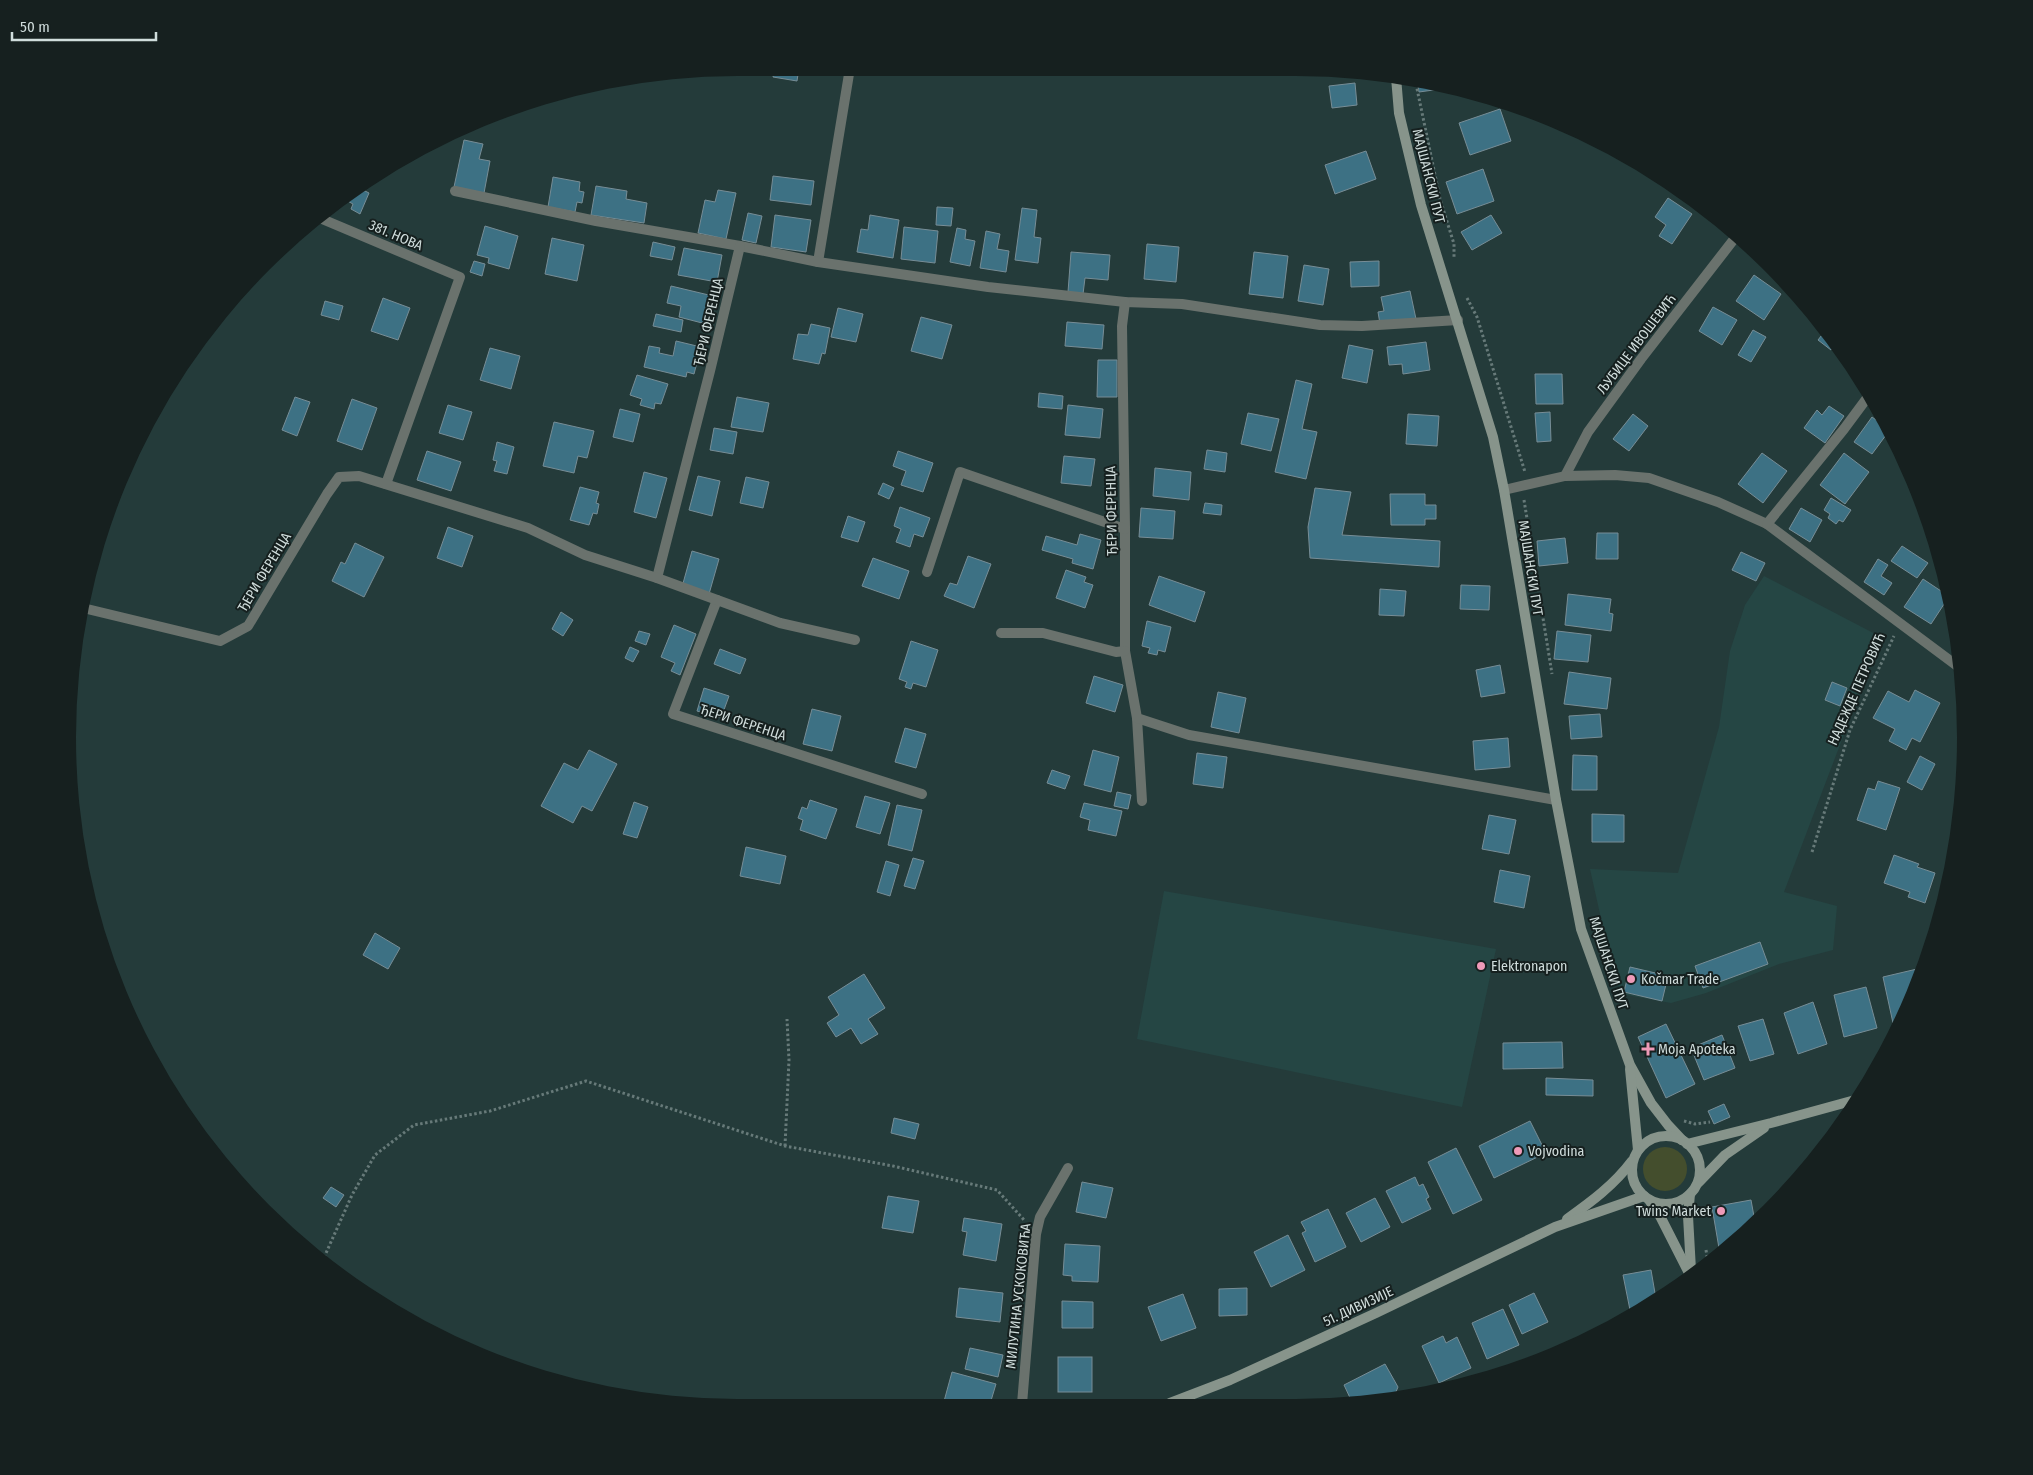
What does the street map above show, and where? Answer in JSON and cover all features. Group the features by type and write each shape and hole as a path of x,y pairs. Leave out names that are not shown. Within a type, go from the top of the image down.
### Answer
{"street":[{"path":"818,262 849,76"},
{"name":"МАЈШАНСКИ ПУТ","path":"1397,84 1399,113 1421,205 1458,320 1492,437 1504,490 1556,800 1581,929 1630,1065 1651,1103 1668,1125 1685,1142"},
{"path":"455,190 596,221 740,246 818,262 988,288 1125,302 1182,304 1320,325 1362,326 1458,320"},
{"name":"381. НОВА","path":"327,220 460,277 386,484"},
{"name":"ЉУБИЦЕ ИВОШЕВИЋ","path":"1565,476 1594,424 1641,359 1732,241"},
{"name":"ЂЕРИ ФЕРЕНЦА","path":"656,578 710,371 740,246"},
{"name":"ЂЕРИ ФЕРЕНЦА","path":"1125,302 1122,326 1125,652 1136,718 1142,801"},
{"path":"1767,524 1865,401"},
{"path":"927,572 960,472 1125,529"},
{"name":"ЂЕРИ ФЕРЕНЦА","path":"89,609 220,641 248,626 327,494 339,478 359,476 528,528 585,555 656,578 780,623 855,640"},
{"name":"НАДЕЖДЕ ПЕТРОВИЋ","path":"1504,490 1565,476 1615,476 1649,478 1718,502 1767,524 1952,662"},
{"name":"ЂЕРИ ФЕРЕНЦА","path":"717,600 672,714 922,794"},
{"path":"1001,633 1043,633 1116,652 1125,652"},
{"path":"1136,718 1189,735 1556,800"},
{"name":"МАЈШАНСКИ ПУТ","path":"1630,1065 1638,1150"},
{"path":"1685,1142 1771,1124 1847,1102"},
{"path":"1646,1198 1658,1204 1670,1204 1681,1201 1690,1194 1696,1185 1725,1155 1771,1124"},
{"path":"1688,1269 1660,1216 1639,1192 1631,1172 1633,1160 1638,1150 1653,1138 1673,1137 1685,1142 1696,1155 1700,1174 1696,1185"},
{"name":"51. ДИВИЗИЈЕ","path":"1555,1227 1589,1204 1619,1178 1633,1160"},
{"name":"МИЛУТИНА УСКОКОВИЋА","path":"1022,1399 1036,1234 1040,1217 1068,1168"},
{"path":"1690,1194 1688,1224 1691,1267"},
{"name":"51. ДИВИЗИЈЕ","path":"1180,1399 1230,1380 1376,1313 1555,1227 1646,1198"}],"path":[{"path":"1417,88 1440,199 1454,244 1454,267"},
{"path":"1464,293 1477,317 1524,469 1524,503 1552,678"},
{"name":"НАДЕЖДЕ ПЕТРОВИЋ","path":"1812,852 1850,730 1900,623"},
{"path":"786,1146 787,1019"},
{"path":"325,1254 352,1195 375,1155 414,1125 490,1111 586,1081 786,1146 893,1166 997,1190 1036,1234"},
{"path":"1677,1119 1695,1124 1710,1122 1716,1137"},
{"path":"1705,1244 1707,1255"}],"shaded area":[{"path":"1764,576 1881,637 1784,892 1837,906 1833,950 1779,964 1706,993 1671,1003 1621,994 1604,932 1590,869 1678,873 1719,727 1730,651 1745,605"},
{"path":"1164,891 1496,949 1462,1107 1137,1039"}],"green space":[{"path":"1661,1147 1669,1147 1681,1153 1687,1169 1681,1185 1669,1191 1661,1191 1649,1185 1643,1173 1643,1165 1649,1153"}],"building":[{"path":"773,76 798,76 797,81"},
{"path":"1355,83 1357,105 1332,108 1329,86"},
{"path":"1418,88 1431,90 1419,92"},
{"path":"1500,109 1511,141 1470,155 1459,123"},
{"path":"464,140 483,144 479,159 490,161 484,193 454,187"},
{"path":"1366,151 1376,179 1335,194 1325,165"},
{"path":"1483,169 1494,201 1457,214 1446,182"},
{"path":"773,176 814,181 811,205 770,200"},
{"path":"553,177 580,182 579,191 584,192 582,203 577,202 575,212 548,207"},
{"path":"596,186 627,191 626,199 647,203 644,223 591,215"},
{"path":"718,190 736,193 726,239 698,233 705,200 715,202"},
{"path":"365,191 369,193 360,214 351,209 353,204 350,202"},
{"path":"1668,198 1692,214 1672,244 1659,236 1666,225 1655,217"},
{"path":"937,207 953,208 951,226 936,225"},
{"path":"1022,208 1037,210 1034,237 1041,238 1038,263 1015,260"},
{"path":"748,213 762,216 756,243 742,240"},
{"path":"775,215 811,220 806,252 771,247"},
{"path":"870,215 899,220 893,258 857,252 861,229 868,230"},
{"path":"1491,215 1502,233 1472,250 1461,232"},
{"path":"485,226 518,236 509,269 488,263 489,258 477,255"},
{"path":"904,227 938,231 935,263 901,259"},
{"path":"957,228 966,230 965,239 975,241 970,266 950,262"},
{"path":"986,231 1000,234 997,249 1009,251 1006,272 980,268"},
{"path":"552,238 584,245 577,281 545,274"},
{"path":"653,242 675,247 672,260 650,256"},
{"path":"1147,244 1179,247 1176,282 1144,279"},
{"path":"684,248 722,255 717,282 678,275"},
{"path":"1071,252 1110,255 1108,280 1085,278 1083,294 1068,292"},
{"path":"1254,252 1288,256 1283,298 1249,294"},
{"path":"474,261 485,264 482,276 470,272"},
{"path":"1379,261 1379,286 1351,287 1350,262"},
{"path":"1304,265 1329,269 1323,305 1298,301"},
{"path":"1754,275 1781,294 1764,320 1736,301"},
{"path":"671,286 713,296 706,324 679,317 681,306 667,303"},
{"path":"1410,291 1416,319 1380,324 1378,312 1384,311 1381,297"},
{"path":"383,298 410,308 398,340 371,331"},
{"path":"325,301 343,306 339,320 321,315"},
{"path":"1713,307 1737,320 1722,345 1699,331"},
{"path":"838,308 863,314 856,342 831,337"},
{"path":"656,314 683,320 681,332 653,326"},
{"path":"921,317 952,325 942,359 911,351"},
{"path":"1067,322 1104,325 1102,349 1065,346"},
{"path":"811,324 830,328 825,354 822,353 819,364 793,359 798,334 808,335"},
{"path":"1753,330 1766,337 1751,362 1738,355"},
{"path":"1821,336 1830,350 1818,340"},
{"path":"676,341 701,347 694,374 687,372 686,377 644,367 649,346 660,348 659,353 673,356"},
{"path":"1426,342 1430,370 1403,374 1402,364 1389,365 1387,347"},
{"path":"1349,345 1373,350 1367,383 1342,378"},
{"path":"490,348 520,356 511,389 480,380"},
{"path":"1098,360 1117,360 1117,397 1097,397"},
{"path":"1535,374 1562,374 1563,404 1536,404"},
{"path":"637,375 668,384 661,404 655,403 654,409 640,405 642,399 630,395"},
{"path":"1296,380 1312,384 1302,429 1317,432 1306,479 1275,472"},
{"path":"1039,393 1063,396 1062,409 1038,407"},
{"path":"295,397 310,402 297,436 282,430"},
{"path":"737,397 769,403 763,432 731,427"},
{"path":"352,399 377,408 362,450 337,441"},
{"path":"448,405 472,412 463,440 439,433"},
{"path":"1068,405 1103,409 1100,438 1065,435"},
{"path":"1829,406 1844,416 1825,443 1804,428 1817,410 1822,415"},
{"path":"620,409 640,414 633,442 613,437"},
{"path":"1550,412 1551,441 1537,442 1535,413"},
{"path":"1248,413 1279,419 1271,451 1241,444"},
{"path":"1408,414 1439,416 1437,446 1406,444"},
{"path":"1633,414 1648,426 1629,451 1613,439"},
{"path":"1872,417 1885,437 1872,454 1854,442"},
{"path":"554,422 594,431 587,458 578,456 574,473 543,466"},
{"path":"714,428 737,432 733,454 710,450"},
{"path":"497,442 514,447 507,474 494,471 497,461 493,460"},
{"path":"1207,450 1227,453 1225,472 1204,469"},
{"path":"427,451 461,462 451,491 417,480"},
{"path":"898,451 933,463 923,492 901,485 906,471 893,466"},
{"path":"1762,453 1787,471 1763,503 1738,484"},
{"path":"1844,453 1869,472 1845,504 1820,485"},
{"path":"1064,456 1095,459 1091,486 1061,483"},
{"path":"1155,468 1191,472 1189,500 1153,496"},
{"path":"644,472 667,478 656,518 634,512"},
{"path":"698,476 720,481 712,516 689,510"},
{"path":"746,477 769,482 763,508 740,503"},
{"path":"883,483 894,488 889,499 878,494"},
{"path":"580,487 599,492 596,503 599,504 597,514 593,513 589,525 570,520"},
{"path":"1315,488 1351,492 1342,535 1440,541 1439,567 1310,558 1308,527"},
{"path":"1390,494 1425,494 1425,505 1436,505 1436,519 1425,519 1425,525 1391,525"},
{"path":"1831,498 1851,510 1843,522 1839,520 1836,524 1828,518 1830,514 1824,510"},
{"path":"1205,503 1222,505 1221,515 1203,513"},
{"path":"900,507 930,518 923,537 914,534 910,547 896,542 901,529 894,526"},
{"path":"1141,508 1175,511 1173,539 1139,537"},
{"path":"1801,508 1822,520 1810,542 1789,529"},
{"path":"848,516 865,522 858,542 841,537"},
{"path":"448,527 473,536 462,567 437,558"},
{"path":"1597,533 1618,533 1618,559 1596,559"},
{"path":"1080,534 1101,540 1093,569 1072,563 1073,559 1042,550 1046,536 1077,545"},
{"path":"1565,538 1568,563 1539,566 1537,541"},
{"path":"355,543 384,557 364,597 332,581 341,562 345,564"},
{"path":"1902,546 1928,563 1917,578 1891,561"},
{"path":"692,551 719,559 709,594 682,587"},
{"path":"1741,552 1765,563 1756,581 1732,570"},
{"path":"968,556 991,564 974,608 944,596 950,583 957,585"},
{"path":"873,558 909,571 899,599 862,586"},
{"path":"1878,559 1888,565 1881,576 1892,583 1884,595 1864,582"},
{"path":"1066,570 1086,577 1084,582 1093,585 1085,608 1056,598"},
{"path":"1159,576 1205,592 1195,622 1149,605"},
{"path":"1923,579 1940,590 1943,605 1931,624 1904,607"},
{"path":"1461,585 1490,586 1489,610 1460,609"},
{"path":"1380,589 1406,591 1404,616 1379,615"},
{"path":"1568,594 1611,599 1609,613 1613,614 1611,631 1565,625"},
{"path":"561,612 573,620 563,636 552,629"},
{"path":"1147,621 1171,627 1165,652 1158,650 1157,655 1148,653 1150,648 1142,646"},
{"path":"674,625 696,634 680,675 671,671 675,663 661,657"},
{"path":"639,631 650,634 646,645 635,641"},
{"path":"1557,631 1591,635 1588,662 1554,659"},
{"path":"911,641 938,650 926,687 913,683 911,689 905,687 907,682 899,679"},
{"path":"630,647 639,651 633,662 625,658"},
{"path":"720,649 746,659 740,674 714,664"},
{"path":"1500,665 1505,693 1481,697 1476,670"},
{"path":"1569,672 1611,678 1607,709 1564,704"},
{"path":"1094,676 1123,685 1115,712 1086,703"},
{"path":"1832,682 1847,688 1840,706 1825,700"},
{"path":"704,688 729,696 721,718 697,711"},
{"path":"1915,690 1940,703 1920,742 1912,738 1906,750 1889,741 1895,729 1873,718 1888,691 1909,702"},
{"path":"1218,692 1246,698 1239,733 1211,727"},
{"path":"812,709 841,716 832,751 803,744"},
{"path":"1600,714 1602,737 1571,739 1569,716"},
{"path":"905,728 926,734 916,768 895,762"},
{"path":"1508,738 1510,767 1475,770 1473,741"},
{"path":"589,750 617,764 592,811 582,806 573,823 541,806 564,763 578,770"},
{"path":"1093,750 1119,757 1111,792 1084,785"},
{"path":"1197,753 1227,757 1223,788 1193,784"},
{"path":"1573,755 1597,756 1597,790 1572,790"},
{"path":"1920,756 1935,764 1922,790 1907,782"},
{"path":"1052,770 1070,776 1065,789 1047,783"},
{"path":"1878,781 1900,788 1886,830 1857,820 1868,788 1875,790"},
{"path":"1117,792 1131,795 1128,809 1114,806"},
{"path":"865,796 890,803 880,834 856,827"},
{"path":"810,800 837,809 826,839 800,830 803,820 798,818 802,807 807,809"},
{"path":"634,802 648,807 637,838 623,834"},
{"path":"1084,803 1122,811 1116,836 1088,830 1090,820 1080,817"},
{"path":"897,805 922,810 912,851 888,845"},
{"path":"1592,814 1624,815 1624,842 1592,842"},
{"path":"1489,815 1516,820 1509,854 1482,849"},
{"path":"746,847 786,856 780,884 740,876"},
{"path":"1894,855 1919,864 1917,867 1935,873 1925,903 1908,897 1910,892 1884,883"},
{"path":"913,858 924,861 915,889 904,886"},
{"path":"886,861 899,865 890,896 877,892"},
{"path":"1500,870 1530,876 1524,908 1494,902"},
{"path":"375,933 400,948 388,969 363,955"},
{"path":"1760,942 1768,964 1703,988 1695,966"},
{"path":"1630,967 1668,976 1662,1001 1624,992"},
{"path":"1914,970 1893,1022 1883,977"},
{"path":"864,974 885,1008 868,1019 878,1034 861,1044 851,1028 836,1037 827,1023 839,1015 828,997"},
{"path":"1866,987 1877,1028 1844,1037 1834,995"},
{"path":"1813,1002 1827,1044 1798,1054 1784,1013"},
{"path":"1763,1019 1774,1054 1750,1061 1738,1026"},
{"path":"1666,1024 1695,1084 1666,1098 1638,1037"},
{"path":"1722,1035 1735,1068 1704,1080 1691,1048"},
{"path":"1562,1042 1563,1068 1503,1069 1503,1043"},
{"path":"1546,1078 1593,1080 1593,1096 1546,1095"},
{"path":"1724,1104 1730,1117 1714,1124 1708,1111"},
{"path":"894,1118 919,1124 915,1139 891,1133"},
{"path":"1530,1121 1546,1153 1494,1178 1479,1146"},
{"path":"1456,1148 1482,1200 1453,1214 1428,1162"},
{"path":"1415,1177 1419,1186 1423,1184 1429,1197 1426,1199 1431,1209 1402,1223 1386,1191"},
{"path":"1082,1182 1113,1188 1106,1218 1076,1212"},
{"path":"331,1187 344,1195 336,1207 323,1198"},
{"path":"888,1196 919,1201 913,1233 882,1228"},
{"path":"1375,1198 1390,1227 1361,1242 1346,1213"},
{"path":"1751,1200 1754,1214 1719,1245 1712,1207"},
{"path":"1328,1209 1346,1247 1315,1262 1302,1233 1306,1231 1301,1222"},
{"path":"964,1218 1002,1224 996,1261 963,1255 967,1232 962,1231"},
{"path":"1288,1235 1305,1270 1271,1287 1254,1252"},
{"path":"1065,1244 1100,1246 1098,1282 1072,1281 1072,1276 1063,1275"},
{"path":"1651,1270 1655,1292 1630,1308 1623,1275"},
{"path":"959,1288 1003,1293 1000,1322 956,1317"},
{"path":"1247,1288 1247,1315 1219,1316 1219,1289"},
{"path":"1534,1293 1548,1322 1522,1334 1509,1305"},
{"path":"1183,1294 1196,1328 1161,1341 1148,1307"},
{"path":"1062,1301 1093,1302 1093,1328 1062,1328"},
{"path":"1503,1309 1519,1345 1487,1359 1472,1323"},
{"path":"1443,1336 1446,1343 1457,1337 1471,1368 1439,1383 1422,1346"},
{"path":"970,1348 1003,1355 998,1377 965,1369"},
{"path":"1058,1357 1092,1357 1092,1392 1058,1392"},
{"path":"1385,1364 1398,1387 1396,1391 1349,1396 1344,1385"},
{"path":"952,1372 996,1384 992,1399 945,1399"}],"place":[{"name":"Elektronapon","path":"1481,966"},
{"name":"Kočmar Trade","path":"1631,979"},
{"name":"Moja Apoteka","path":"1648,1049"},
{"name":"Vojvodina","path":"1518,1151"},
{"name":"Twins Market","path":"1721,1211"}]}
